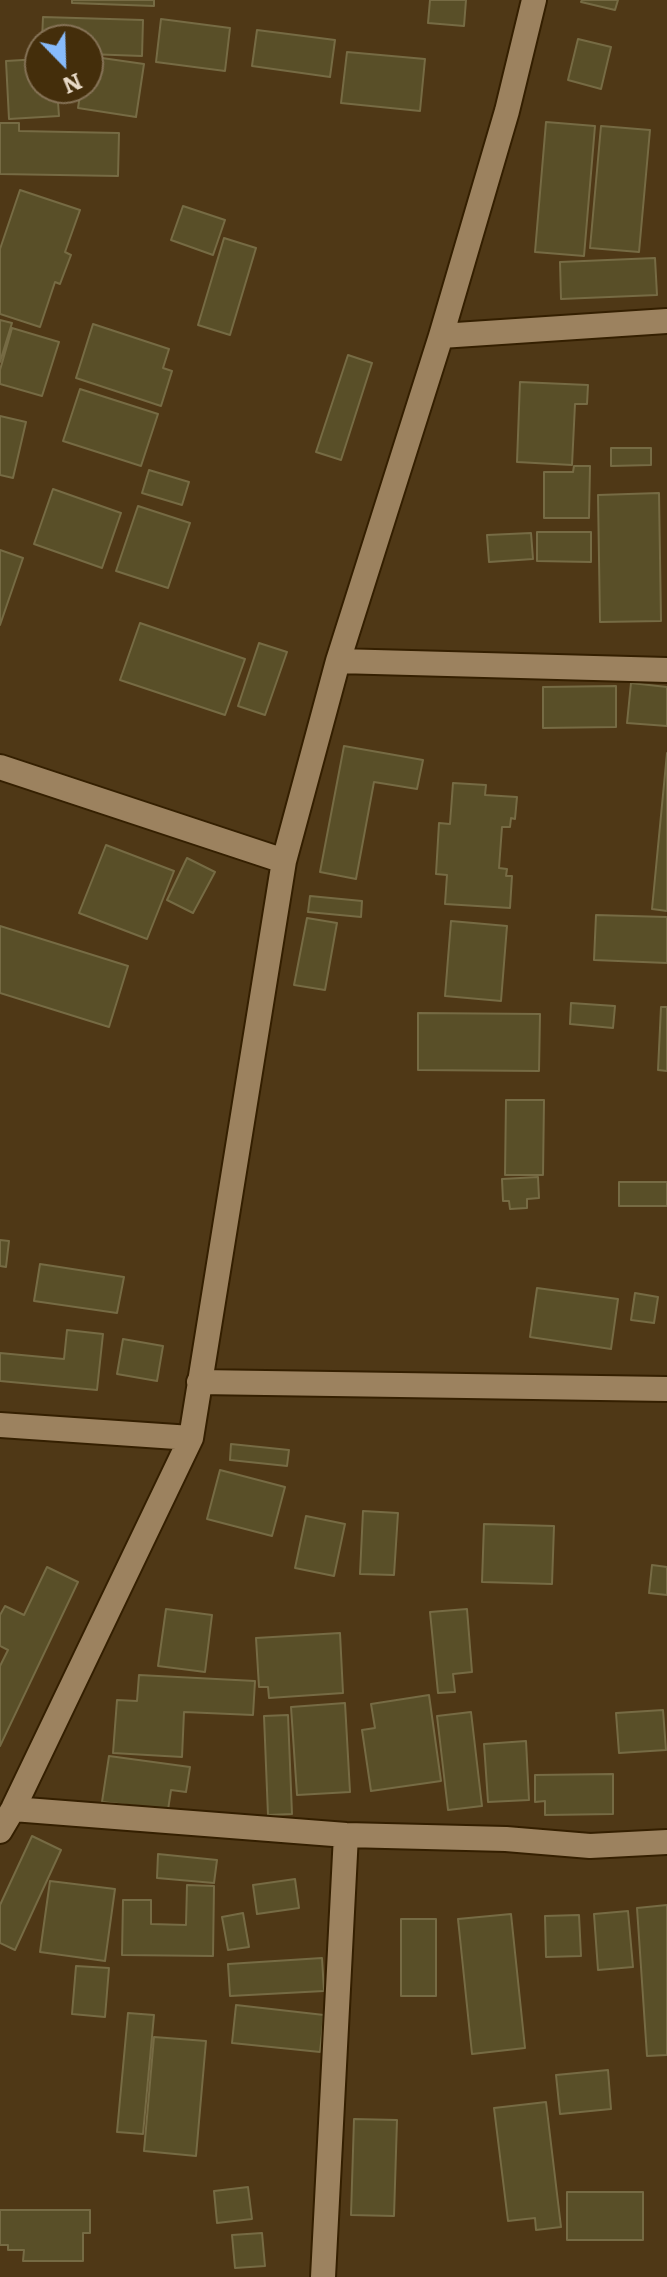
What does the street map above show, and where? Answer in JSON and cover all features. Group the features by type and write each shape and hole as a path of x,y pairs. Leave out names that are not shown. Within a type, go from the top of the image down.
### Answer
{"street":[{"path":"0,1831 191,1438 284,861 338,661 441,336 507,111 534,0"},
{"path":"441,336 667,321"},
{"path":"338,661 667,670"},
{"path":"0,767 284,861"},
{"path":"199,1382 667,1389"},
{"path":"0,1425 191,1438"},
{"path":"13,1809 346,1835 506,1839 590,1846 667,1842"},
{"path":"323,2277 346,1835"}],"building":[{"path":"72,0 154,0 154,6 72,3"},
{"path":"430,0 466,0 464,26 428,23"},
{"path":"582,0 618,0 615,10"},
{"path":"43,17 143,20 142,56 104,55 104,24 43,24"},
{"path":"161,19 230,28 225,71 156,62"},
{"path":"257,30 335,40 330,77 252,66"},
{"path":"578,39 611,47 601,89 568,80"},
{"path":"347,52 425,59 420,111 341,103"},
{"path":"104,58 144,64 136,117 78,108 79,104 104,104"},
{"path":"24,60 24,104 58,104 59,116 9,119 6,61"},
{"path":"546,122 595,126 584,256 535,252"},
{"path":"0,123 19,123 19,131 119,133 118,176 0,174"},
{"path":"601,126 650,130 639,252 590,248"},
{"path":"20,190 80,210 65,252 71,255 60,284 55,282 40,327 0,314 0,249"},
{"path":"183,206 225,220 213,255 171,240"},
{"path":"224,238 256,248 230,335 198,325"},
{"path":"655,258 657,295 561,299 560,262"},
{"path":"0,320 12,323 0,362"},
{"path":"93,324 169,349 163,368 172,371 161,406 76,378"},
{"path":"12,328 59,342 42,396 0,384 0,370"},
{"path":"348,355 372,363 341,460 316,452"},
{"path":"520,382 588,385 587,404 575,404 572,465 517,462"},
{"path":"80,389 158,414 141,466 63,441"},
{"path":"0,416 26,422 13,478 0,475"},
{"path":"611,448 651,448 651,465 611,466"},
{"path":"574,466 590,466 589,518 544,518 544,472 573,472"},
{"path":"149,470 189,482 182,505 142,493"},
{"path":"53,489 121,513 102,568 34,544"},
{"path":"659,493 661,621 600,622 598,495"},
{"path":"138,506 190,523 168,588 116,571"},
{"path":"537,532 591,532 591,562 537,561"},
{"path":"531,533 533,559 489,562 487,535"},
{"path":"0,550 23,558 0,625"},
{"path":"140,623 245,659 225,715 120,680"},
{"path":"259,643 287,652 265,715 238,706"},
{"path":"631,683 667,687 667,726 627,723"},
{"path":"616,686 616,727 543,728 543,687"},
{"path":"344,746 423,760 417,789 374,782 356,879 320,872"},
{"path":"667,753 667,911 652,909"},
{"path":"453,783 486,785 485,795 517,797 515,819 511,818 510,827 502,827 499,868 507,869 506,876 512,876 510,908 445,904 447,875 436,874 439,823 450,824"},
{"path":"106,845 174,871 147,939 79,913"},
{"path":"187,858 215,872 193,913 167,900"},
{"path":"310,896 362,901 361,917 308,912"},
{"path":"596,915 667,917 667,963 594,960"},
{"path":"307,918 337,923 325,990 294,985"},
{"path":"451,921 507,926 501,1001 445,996"},
{"path":"0,926 128,966 109,1027 0,993"},
{"path":"571,1003 615,1006 613,1028 570,1024"},
{"path":"661,1007 667,1007 667,1071 658,1070"},
{"path":"418,1013 540,1014 539,1071 418,1070"},
{"path":"506,1100 544,1100 543,1175 505,1175"},
{"path":"538,1177 539,1198 527,1199 527,1208 510,1209 509,1201 503,1201 502,1179"},
{"path":"619,1182 667,1182 667,1206 619,1206"},
{"path":"0,1240 9,1241 6,1267 0,1266"},
{"path":"40,1264 124,1277 117,1313 34,1301"},
{"path":"537,1288 618,1299 611,1349 530,1337"},
{"path":"635,1293 658,1297 654,1323 631,1320"},
{"path":"67,1330 103,1334 97,1390 0,1381 0,1353 64,1359"},
{"path":"123,1339 163,1346 157,1381 117,1374"},
{"path":"231,1444 289,1450 287,1466 230,1460"},
{"path":"220,1470 285,1487 272,1536 207,1519"},
{"path":"363,1511 398,1513 394,1575 360,1574"},
{"path":"306,1516 345,1524 334,1576 295,1568"},
{"path":"484,1524 554,1526 552,1584 482,1582"},
{"path":"652,1565 667,1567 667,1595 649,1593"},
{"path":"47,1567 78,1582 0,1746 0,1666 8,1650 0,1646 0,1615 5,1606 24,1615"},
{"path":"166,1609 212,1615 205,1672 158,1666"},
{"path":"467,1609 472,1672 453,1674 455,1692 438,1693 430,1612"},
{"path":"340,1633 343,1693 269,1698 268,1687 259,1687 256,1638"},
{"path":"139,1675 255,1681 253,1715 184,1712 182,1757 113,1753 117,1700 137,1701"},
{"path":"429,1695 441,1781 371,1791 362,1730 375,1728 371,1704"},
{"path":"345,1703 350,1792 297,1795 291,1707"},
{"path":"663,1710 666,1750 619,1753 616,1713"},
{"path":"471,1712 482,1806 448,1810 437,1716"},
{"path":"288,1715 292,1814 268,1815 264,1716"},
{"path":"526,1741 529,1800 488,1802 484,1744"},
{"path":"109,1756 190,1767 186,1792 171,1790 168,1810 102,1802"},
{"path":"613,1774 613,1814 545,1815 545,1801 535,1802 535,1775"},
{"path":"32,1836 61,1850 15,1950 0,1943 0,1905"},
{"path":"158,1854 217,1860 214,1883 157,1878"},
{"path":"295,1879 299,1908 257,1914 253,1885"},
{"path":"50,1881 115,1889 105,1961 40,1952"},
{"path":"187,1885 214,1886 213,1956 122,1955 123,1900 151,1900 151,1924 186,1925"},
{"path":"667,1905 667,2055 647,2056 637,1908"},
{"path":"628,1911 633,1967 598,1970 594,1914"},
{"path":"243,1913 249,1947 228,1950 222,1917"},
{"path":"511,1914 525,2048 472,2054 458,1919"},
{"path":"579,1915 581,1956 546,1957 545,1916"},
{"path":"401,1919 436,1919 436,1996 401,1996"},
{"path":"322,1958 324,1991 230,1996 228,1964"},
{"path":"76,1966 109,1968 105,2017 72,2014"},
{"path":"236,2005 324,2015 320,2052 232,2043"},
{"path":"128,2013 154,2015 143,2134 117,2132"},
{"path":"154,2037 206,2041 196,2156 144,2151"},
{"path":"608,2070 611,2109 560,2114 556,2075"},
{"path":"546,2102 561,2227 536,2230 535,2218 508,2221 494,2108"},
{"path":"354,2119 397,2120 394,2216 351,2215"},
{"path":"248,2187 252,2219 217,2223 214,2191"},
{"path":"567,2192 643,2192 643,2240 567,2240"},
{"path":"0,2210 90,2210 90,2233 83,2233 83,2261 23,2261 24,2250 8,2250 8,2245 0,2245"},
{"path":"262,2233 265,2266 235,2268 232,2235"}]}
